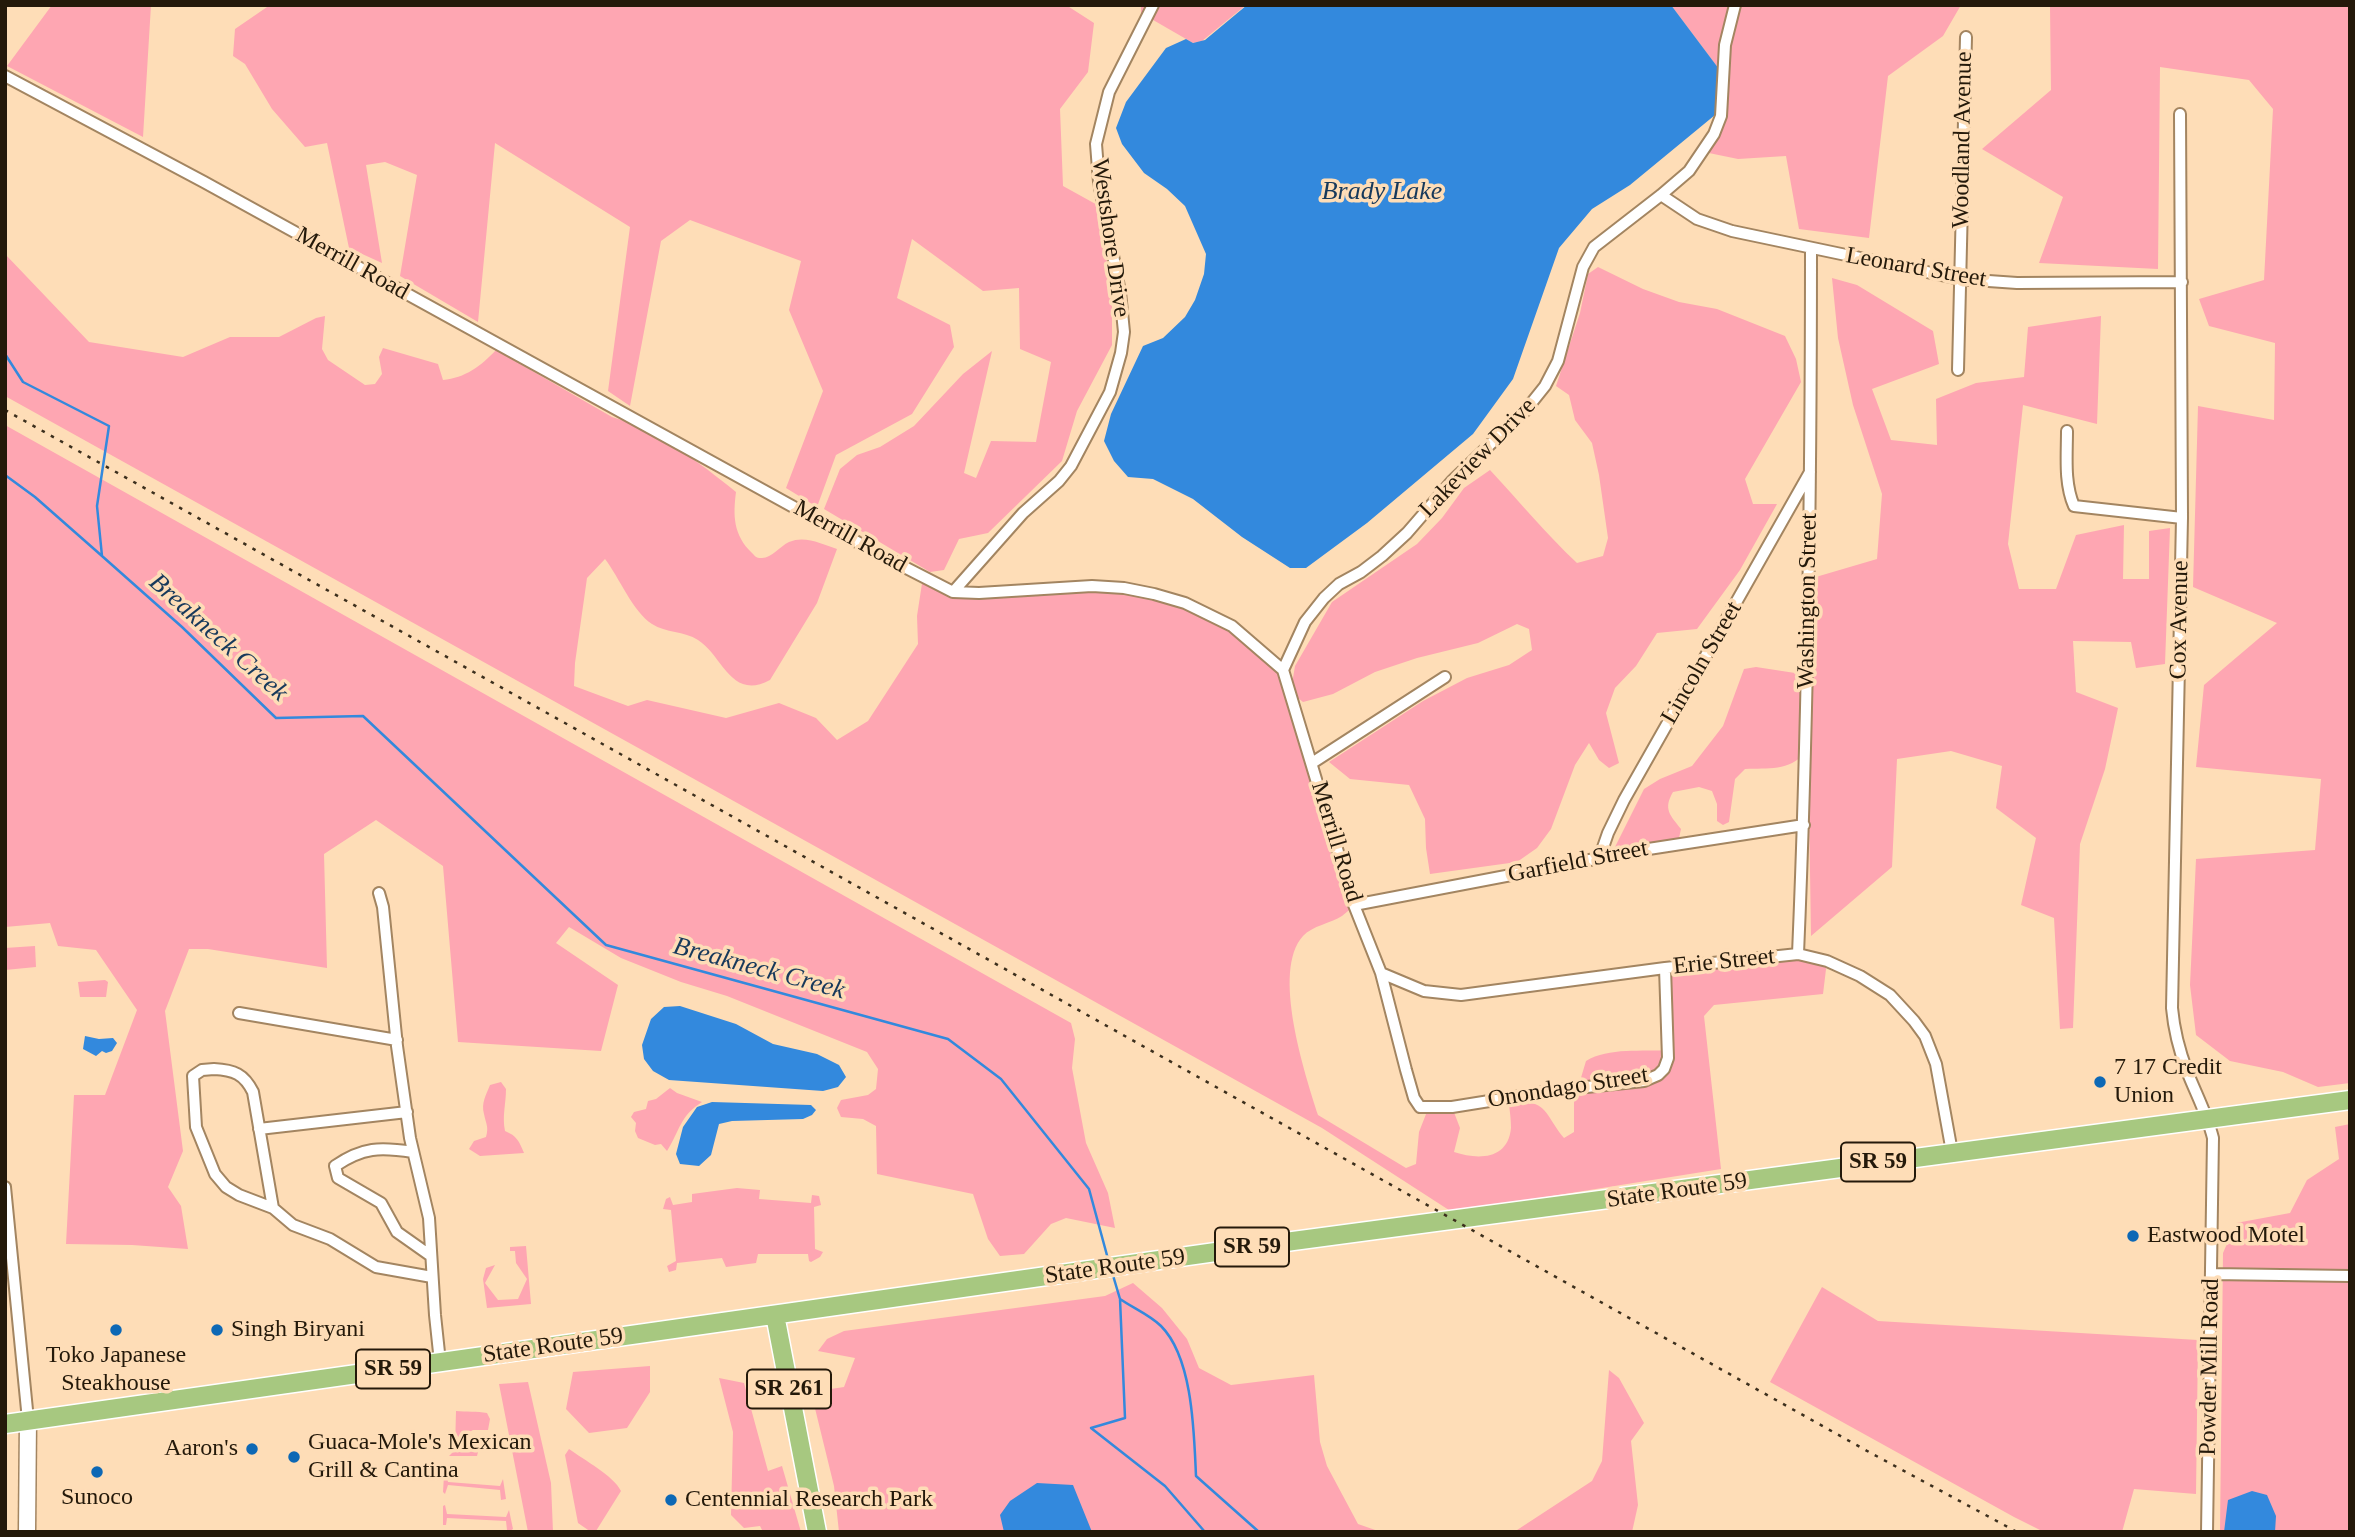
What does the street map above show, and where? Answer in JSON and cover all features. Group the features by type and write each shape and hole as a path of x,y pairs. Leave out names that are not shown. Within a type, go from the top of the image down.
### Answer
{"main road":[{"name":"State Route 59","path":"5,1423 1171,1259 2350,1100"},
{"name":"SR 261","path":"775,1315 817,1532"}],"street":[{"name":"Westshore Drive","path":"953,592 1023,513 1059,481 1071,466 1110,392 1124,332 1120,292 1099,182 1097,144 1109,92 1153,5"},
{"name":"Lakeview Drive","path":"1283,670 1305,622 1324,598 1339,584 1361,572 1407,533 1452,481 1525,411 1545,386 1558,361 1579,279 1594,247 1689,170 1718,126 1723,99 1725,45 1735,5"},
{"name":"Woodland Avenue","path":"1958,370 1966,37"},
{"name":"Merrill Road","path":"5,76 953,592 979,593 1093,586 1124,588 1185,604 1232,626 1283,670 1354,905 1381,972 1414,1098 1420,1107 1452,1107"},
{"name":"Cox Avenue","path":"2180,114 2182,518 2172,1008 2175,1037 2208,1119"},
{"name":"Leonard Street","path":"1661,195 1684,212 1704,222 1811,249 1960,279 2017,283 2182,282"},
{"name":"Washington Street","path":"1798,954 1804,825 1811,471 1811,249"},
{"path":"2067,431 2066,470 2074,506 2182,518"},
{"name":"Lincoln Street","path":"1599,859 1623,800 1811,471"},
{"path":"1312,763 1445,677"},
{"name":"Garfield Street","path":"1354,905 1654,848 1804,825"},
{"path":"379,894 385,919 397,1040 413,1152 429,1219 440,1362"},
{"name":"Erie Street","path":"1381,972 1424,991 1461,995 1665,968 1798,954 1843,968 1890,995 1925,1037 1936,1063 1952,1152"},
{"name":"Onondago Street","path":"1452,1107 1558,1090 1644,1081 1658,1075 1664,1069 1668,1058 1665,968"},
{"path":"239,1013 397,1040"},
{"path":"273,1208 253,1092 247,1079 232,1070 202,1070 193,1076 196,1127 215,1174 226,1187 273,1208 293,1225 330,1238 376,1267 432,1278"},
{"path":"260,1129 407,1112"},
{"name":"Powder Mill Road","path":"2207,1532 2213,1138 2208,1119"},
{"path":"413,1152 384,1147 352,1154 335,1166 338,1178 381,1203 397,1232 431,1256"},
{"path":"5,1187 28,1420 27,1532"},
{"path":"2212,1273 2350,1276"}],"shaded area":[{"path":"52,5 151,5 143,137 7,66"},
{"path":"270,5 1066,5 1094,23 1088,72 1060,109 1063,186 1101,207 1112,263 1112,345 1077,411 1062,461 988,533 959,539 944,570 930,572 824,509 840,469 857,455 880,447 914,426 963,374 992,351 964,473 976,478 991,441 1036,442 1051,362 1020,349 1019,288 983,291 912,239 897,298 950,325 954,347 912,414 836,455 817,507 786,488 823,391 789,310 801,261 690,220 661,241 630,406 608,391 630,227 495,143 478,322 400,276 417,175 385,162 366,165 382,263 349,248 327,143 305,147 272,109 245,64 233,56 235,29"},
{"path":"1141,5 1246,5 1202,41 1193,43 1141,13"},
{"path":"1671,5 1961,5 1943,36 1888,76 1869,238 1799,229 1786,156 1738,159 1704,152 1718,126 1719,69"},
{"path":"2042,5 2350,5 2350,1083 2318,1087 2283,1072 2230,1061 2196,1035 2190,985 2196,859 2315,850 2321,779 2196,767 2204,685 2277,623 2193,587 2198,406 2274,420 2275,343 2209,326 2199,299 2264,280 2273,109 2249,80 2160,67 2158,269 2039,263 2063,197 1982,149 2051,90 2050,7"},
{"path":"5,254 89,342 183,357 230,337 279,337 325,316 322,349 328,360 365,385 375,384 382,374 379,357 383,348 438,364 443,380 472,370 496,350 612,417 662,439 736,492 735,517 738,532 756,557 768,556 789,542 801,539 837,549 817,603 770,680 757,685 746,685 737,681 698,640 652,624 632,603 605,559 587,578 574,686 628,706 647,700 726,718 779,703 816,718 837,740 868,721 918,644 917,616 923,577 953,592 1092,586 1185,603 1263,651 1291,690 1295,666 1332,602 1417,544 1442,518 1464,488 1490,470 1577,563 1603,556 1608,538 1592,443 1575,420 1569,395 1556,386 1580,313 1588,274 1598,267 1643,289 1679,302 1717,309 1785,336 1796,359 1801,382 1745,479 1753,504 1777,504 1740,570 1697,629 1657,633 1636,666 1615,688 1606,713 1619,763 1609,768 1599,760 1589,743 1575,765 1551,829 1537,848 1517,862 1430,874 1425,819 1409,785 1350,779 1329,762 1423,701 1467,678 1509,665 1532,650 1529,629 1517,624 1478,643 1375,672 1333,694 1303,702 1292,693 1354,905 1342,916 1303,936 1294,952 1290,973 1290,997 1299,1050 1318,1115 1406,1168 1416,1164 1419,1132 1428,1109 1452,1107 1460,1128 1454,1152 1473,1156 1498,1152 1509,1139 1509,1105 1538,1105 1564,1138 1574,1132 1574,1101 1586,1061 1615,1052 1669,1050 1665,968 1798,954 1827,961 1823,994 1714,1005 1704,1016 1721,1169 1452,1212 1322,1128 5,396"},
{"path":"1832,278 1857,285 1933,331 1939,364 1872,389 1891,440 1937,445 1936,399 1976,383 2024,377 2028,327 2101,316 2097,424 2023,405 2008,544 2019,589 2056,589 2076,535 2124,525 2123,579 2149,579 2149,531 2170,528 2165,664 2136,668 2131,642 2073,641 2076,692 2118,708 2105,769 2080,844 2073,1028 2060,1029 2054,918 2021,905 2036,838 1996,808 2002,766 1951,751 1897,759 1892,867 1811,936 1807,676 1805,753 1799,759 1785,766 1745,769 1735,779 1729,822 1723,825 1717,821 1717,804 1712,791 1699,787 1673,792 1668,807 1681,829 1679,838 1613,851 1644,789 1660,779 1692,766 1723,726 1744,669 1756,667 1808,675 1809,579 1877,559 1882,494 1853,405 1838,338"},
{"path":"5,425 1071,1023 1075,1039 1072,1068 1086,1143 1108,1193 1115,1228 1066,1218 1051,1224 1024,1254 1000,1256 988,1239 973,1194 877,1174 876,1126 863,1119 841,1117 837,1108 841,1100 868,1095 876,1089 878,1069 867,1052 727,996 681,982 621,958 569,927 556,943 618,985 601,1051 458,1042 443,866 376,820 324,854 327,968 208,949 189,949 165,1011 183,1151 168,1187 181,1206 188,1249 66,1244 74,1095 105,1095 137,1010 96,950 58,946 50,923 5,927"},
{"path":"35,946 36,967 5,970 5,948"},
{"path":"78,982 108,982 106,997 80,997"},
{"path":"501,1082 506,1089 505,1131 517,1139 524,1153 480,1156 469,1149 474,1141 486,1137 484,1099 490,1085"},
{"path":"670,1088 702,1102 685,1118 667,1151 661,1144 655,1145 638,1138 636,1123 631,1117 634,1112 646,1109 648,1101 656,1099"},
{"path":"2350,1124 2350,1532 2220,1532 2223,1253 2236,1223 2290,1213 2307,1180 2339,1159 2335,1127"},
{"path":"737,1188 760,1190 759,1199 811,1203 812,1195 819,1196 821,1205 814,1207 815,1249 823,1252 820,1257 811,1262 808,1254 758,1254 756,1263 726,1267 722,1258 677,1263 676,1270 669,1272 667,1266 676,1261 671,1210 663,1209 666,1199 670,1197 673,1205 692,1202 692,1194"},
{"path":"526,1246 531,1304 487,1308 483,1279 486,1268 495,1265 485,1283 498,1300 518,1299 527,1279 516,1263 515,1251 510,1251 510,1247"},
{"path":"1133,1283 1162,1308 1187,1339 1199,1368 1231,1385 1314,1375 1320,1442 1327,1466 1358,1524 1381,1532 839,1532 834,1486 811,1392 844,1387 855,1358 818,1351 827,1339 844,1331 1105,1296"},
{"path":"1822,1287 1878,1321 2198,1340 2196,1494 2134,1489 2122,1532 2044,1532 1770,1382"},
{"path":"650,1366 650,1392 627,1428 589,1433 566,1409 573,1372"},
{"path":"1609,1370 1619,1378 1644,1423 1631,1441 1638,1505 1632,1532 1514,1532 1592,1481 1602,1461"},
{"path":"719,1378 744,1383 768,1471 782,1466 801,1532 763,1532 760,1526 744,1528 731,1515 733,1432"},
{"path":"528,1382 551,1483 553,1532 528,1532 499,1384"},
{"path":"456,1411 487,1413 490,1419 488,1430 473,1430 464,1435 477,1442 477,1456 449,1456 455,1450"},
{"path":"569,1449 605,1474 621,1491 596,1531 591,1532 578,1523 565,1455"},
{"path":"446,1474 448,1482 500,1486 503,1479 506,1499 501,1500 500,1490 448,1485 445,1494"},
{"path":"445,1505 447,1514 506,1517 509,1510 513,1529 507,1530 506,1521 447,1518 446,1525 443,1525"}],"water":[{"name":"Brady Lake","path":"1247,5 1671,5 1719,69 1715,115 1630,185 1592,209 1559,248 1513,379 1473,434 1367,523 1306,568 1290,568 1242,537 1193,499 1153,479 1128,477 1114,461 1104,441 1111,414 1143,346 1163,338 1185,317 1195,300 1204,274 1206,254 1185,206 1144,173 1122,144 1116,128 1126,102 1166,48 1186,39 1193,43 1205,40"},
{"path":"680,1006 736,1024 773,1044 817,1054 839,1065 846,1077 838,1087 823,1091 669,1080 653,1071 644,1059 642,1045 651,1019 664,1007"},
{"path":"85,1036 113,1038 117,1043 112,1051 102,1051 96,1056 83,1049"},
{"path":"712,1102 811,1105 816,1110 803,1119 732,1121 719,1124 711,1155 699,1166 680,1164 676,1154 683,1127 697,1107"},
{"path":"1037,1483 1073,1485 1092,1532 1004,1532 1000,1515 1010,1501"},
{"path":"2252,1491 2267,1495 2276,1516 2275,1532 2224,1532 2228,1500"}],"waterway":[{"name":"Breakneck Creek","path":"5,354 23,382 109,426 97,506 102,556 182,627 276,718 363,716 606,945 948,1039 1001,1079 1089,1189 1108,1259"},
{"name":"Breakneck Creek","path":"5,475 35,497 102,556"},
{"path":"1112,1272 1120,1299 1125,1418 1091,1428 1165,1486 1205,1532"},
{"name":"Breakneck Creek","path":"1120,1299 1161,1326 1180,1357 1190,1397 1196,1476 1259,1532"}],"railway":[{"path":"5,410 1869,1452 2017,1532"}],"place":[{"name":"7 17 Credit Union","path":"2100,1082"},
{"name":"Eastwood Motel","path":"2133,1236"},
{"name":"Toko Japanese Steakhouse","path":"116,1330"},
{"name":"Singh Biryani","path":"217,1330"},
{"name":"Aaron's","path":"252,1449"},
{"name":"Guaca-Mole's Mexican Grill & Cantina","path":"294,1457"},
{"name":"Sunoco","path":"97,1472"},
{"name":"Centennial Research Park","path":"671,1500"}]}
